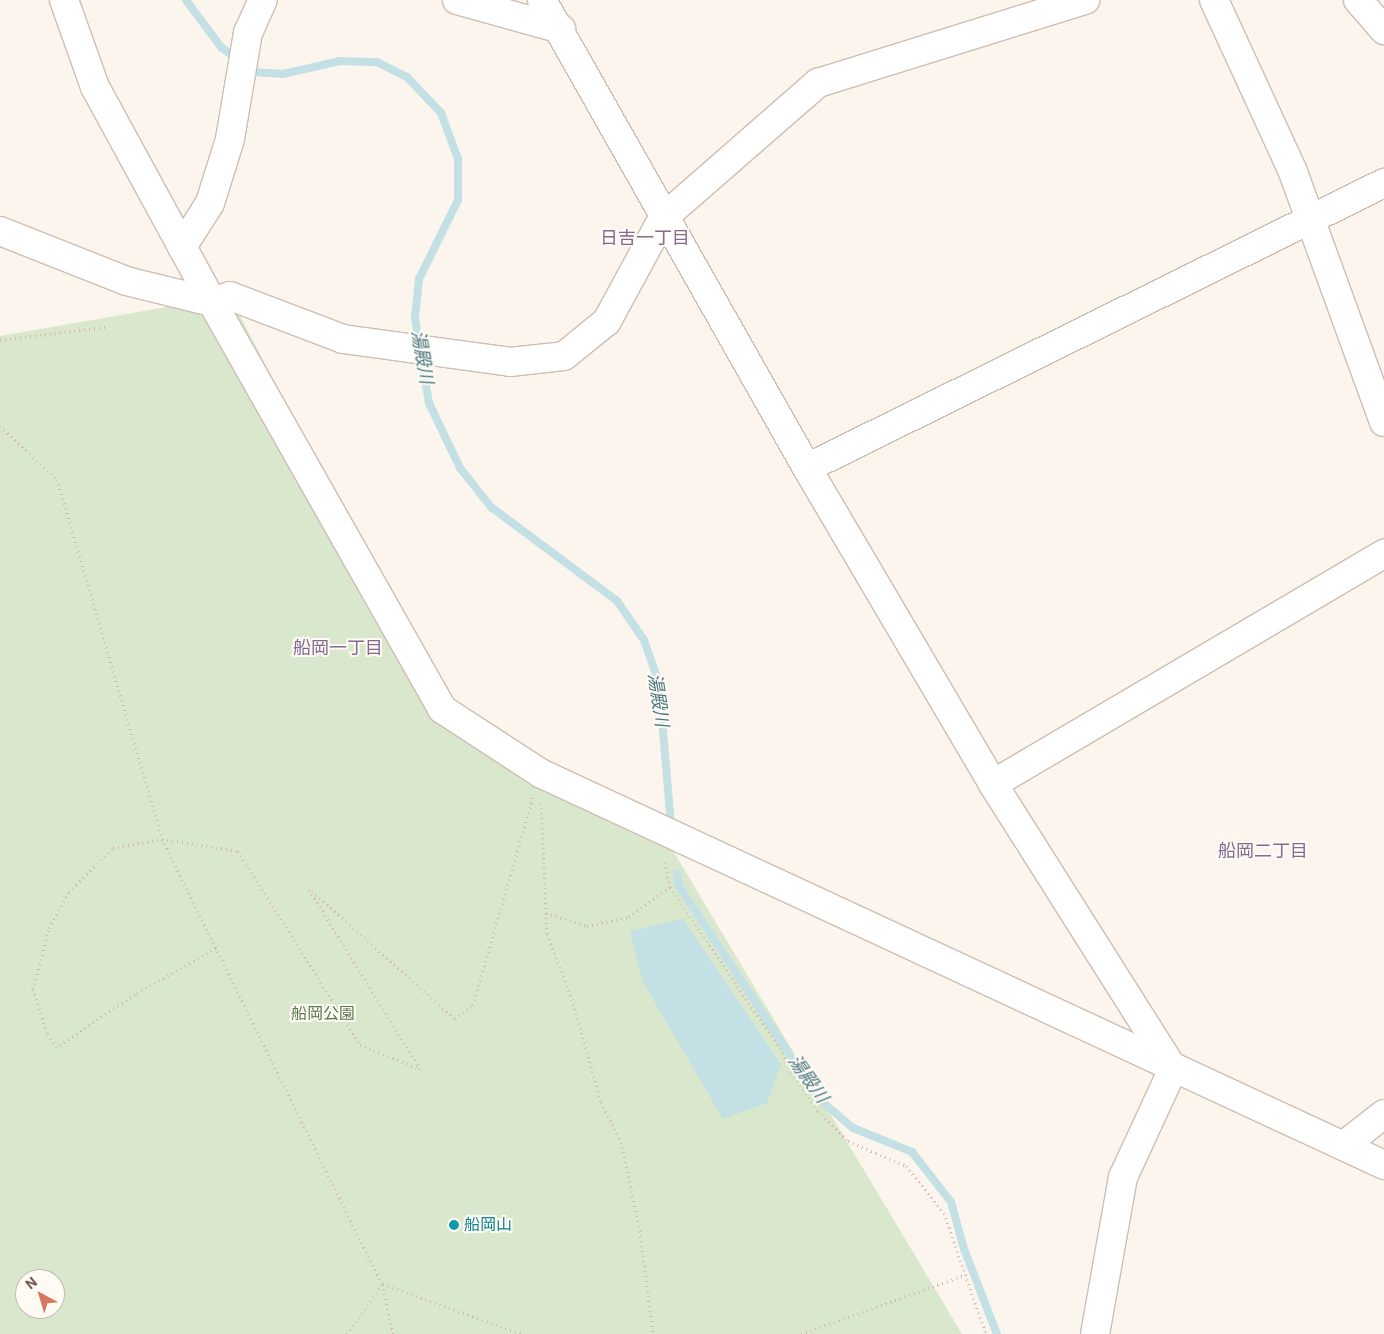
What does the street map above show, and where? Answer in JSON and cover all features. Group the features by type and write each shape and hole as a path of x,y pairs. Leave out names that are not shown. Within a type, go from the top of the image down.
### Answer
{"street":[{"path":"64,0 95,86 212,302 442,709 540,773 1173,1069 1384,1165"},
{"path":"182,247 210,203 230,139 248,32 263,0"},
{"path":"457,0 561,29"},
{"path":"542,0 561,29 663,218 807,468 993,784 1173,1069"},
{"path":"0,231 126,281 212,302 230,296 343,339 510,362 564,356 607,321 663,218 818,83 1039,6 1085,0"},
{"path":"1214,0 1293,172 1384,422"},
{"path":"1358,0 1384,30"},
{"path":"807,468 1384,183"},
{"path":"993,784 1384,554"},
{"path":"1095,1334 1123,1177 1173,1069"},
{"path":"1343,1146 1384,1114"}],"path":[{"path":"0,340 105,327"},
{"path":"0,426 57,479 162,840 382,1284 393,1334"},
{"path":"216,948 135,994 56,1047 47,1033 33,989 49,928 68,892 113,848 162,840 238,851 360,1044 420,1069 308,888 455,1019 473,1005 540,773"},
{"path":"540,773 547,934 572,999 601,1102 621,1142 640,1231 653,1334"},
{"path":"660,829 670,887 780,1048 791,1073 818,1111 848,1141 906,1166 944,1212 986,1334"},
{"path":"546,913 587,926 629,917 670,887"},
{"path":"802,1334 965,1276"},
{"path":"347,1334 382,1284"},
{"path":"382,1284 522,1334"}],"green space":[{"name":"船岡公園","path":"230,296 442,709 660,829 962,1334 0,1334 0,336"}],"water":[{"path":"683,919 781,1064 767,1103 723,1119 643,982 630,931"}],"waterway":[{"name":"湯殿川","path":"186,0 221,47 238,60"},
{"name":"湯殿川","path":"247,67 254,72 283,74 340,61 377,62 407,77 441,113 458,159 458,200 419,279 415,318 419,344"},
{"name":"湯殿川","path":"421,356 429,403 460,468 491,507 617,601 644,640 659,683 671,826"},
{"name":"湯殿川","path":"677,874 679,886 819,1099 853,1128 912,1152 951,1202 964,1249 997,1334"}],"place":[{"name":"船岡山","path":"454,1225"}],"district":[{"name":"日吉一丁目","path":"645,238"},
{"name":"船岡一丁目","path":"338,648"},
{"name":"船岡二丁目","path":"1263,851"}]}
